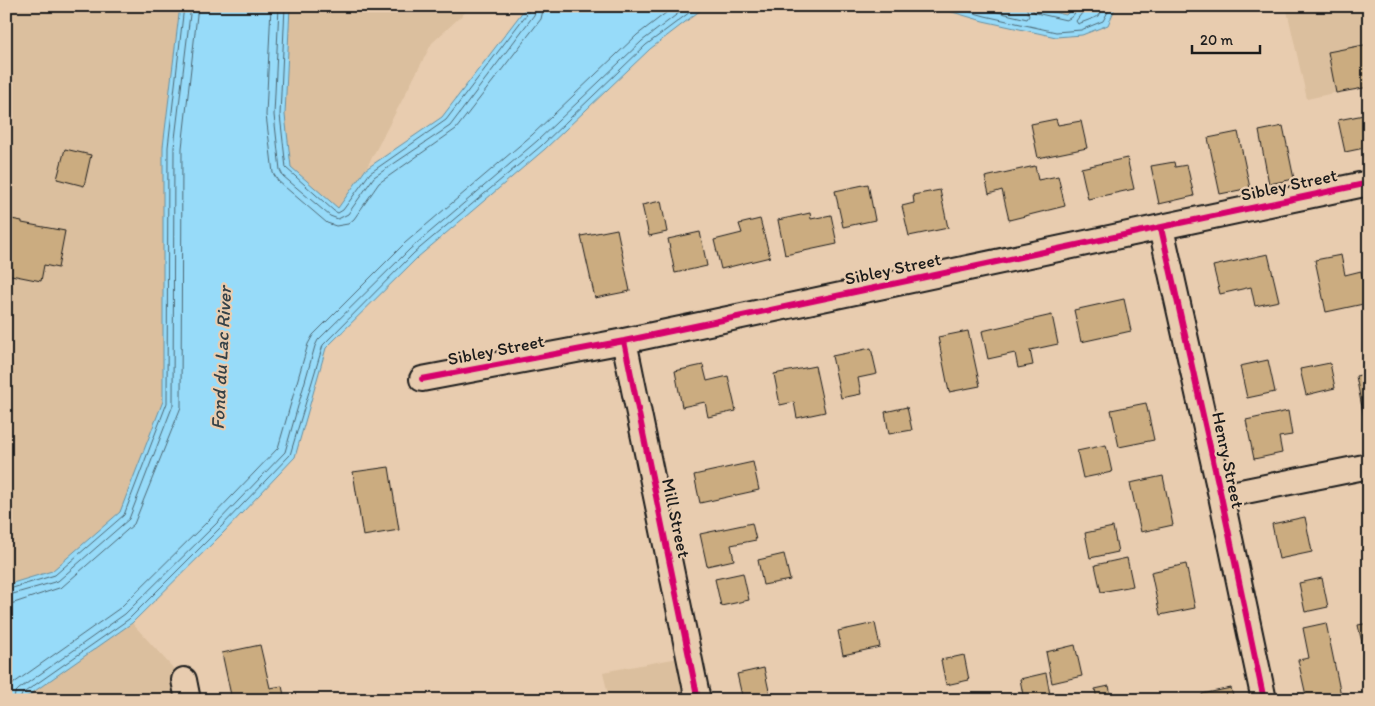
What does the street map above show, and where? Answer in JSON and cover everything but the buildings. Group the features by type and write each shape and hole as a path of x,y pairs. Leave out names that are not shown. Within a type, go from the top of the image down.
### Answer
{"street":[{"name":"Sibley Street","path":"422,379 624,341 1369,184"},
{"name":"Henry Street","path":"1161,228 1264,700"},
{"name":"Mill Street","path":"624,341 698,700"},
{"path":"1221,496 1369,466"}],"shaded area":[{"path":"6,6 180,6 163,147 163,401 120,512 52,571 6,585"},
{"path":"290,6 472,6 432,43 366,169 338,208 291,167 285,115"},
{"path":"1286,6 1369,6 1369,85 1307,99"},
{"path":"132,623 184,680 188,700 22,700"},
{"path":"689,656 698,700 609,700 603,672"}],"water":[{"name":"Fond du Lac River","path":"180,6 290,6 285,115 291,167 338,208 366,169 442,117 527,6 706,6 650,49 545,149 418,257 326,348 295,457 224,532 132,623 22,700 6,700 6,585 52,571 120,512 163,401 163,147"},
{"path":"932,6 1026,6 1066,15 1074,6 1116,6 1108,25 1082,35 1056,37 983,21"}],"cycle path":[{"path":"422,379 624,341 1369,183"},
{"path":"1161,228 1264,700"},
{"path":"624,341 698,700"}]}
